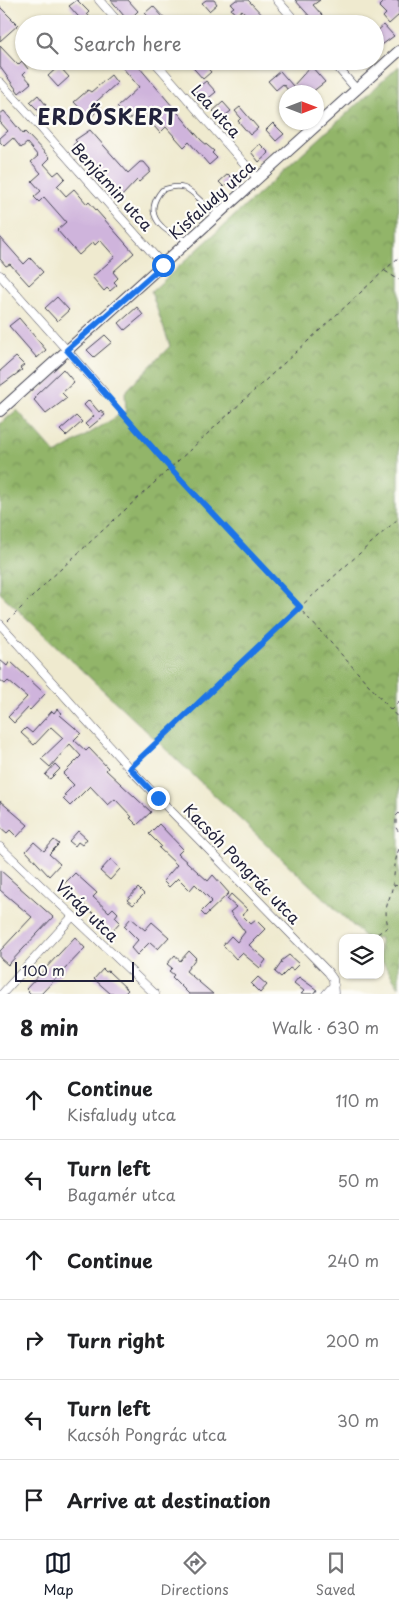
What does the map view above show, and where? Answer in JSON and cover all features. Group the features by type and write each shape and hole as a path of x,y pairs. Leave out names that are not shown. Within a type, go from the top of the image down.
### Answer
{"street":[{"path":"99,0 112,15"},
{"path":"277,0 290,15"},
{"name":"Kisfaludy utca","path":"384,66 399,52"},
{"name":"Lea utca","path":"162,70 258,179"},
{"path":"340,70 357,90"},
{"name":"Kisfaludy utca","path":"0,410 379,70"},
{"name":"Benjámin utca","path":"0,82 163,265"},
{"path":"0,275 104,392"},
{"name":"Kacsóh Pongrác utca","path":"1,625 130,768 328,972 334,990"},
{"name":"Virág utca","path":"0,847 155,994"},
{"path":"2,994 73,916"},
{"path":"326,994 334,990"}],"lane":[{"path":"189,241 176,237 156,220 152,211 153,203 162,190 180,186 188,189 212,209 221,211"}],"path":[{"path":"1,625 172,470 399,257"},
{"path":"384,270 399,280"},
{"path":"104,392 172,470 300,607 399,719"},
{"path":"130,768 300,607 399,518"},
{"path":"391,710 399,701"},
{"path":"399,813 396,816 396,828 399,832"},
{"path":"377,934 388,927 384,909 393,885 394,862 399,849"},
{"path":"393,885 399,886"}],"green space":[{"path":"399,66 399,987 384,964 384,934 362,934 0,593 0,424 17,410 56,454 126,411 125,392 170,346 151,292"}],"building":[{"path":"77,0 89,12 88,15 77,15 69,6"},
{"path":"111,0 128,0 138,11 134,15 123,15"},
{"path":"206,0 214,0 217,4 209,11 202,3"},
{"path":"236,0 248,0 262,15 246,15 242,10 236,15 231,9 234,7 231,4"},
{"path":"295,0 320,0 313,5 322,15 308,15"},
{"path":"386,0 399,0 399,15 389,24 384,18 386,14 379,7"},
{"path":"153,6 161,15 147,15 145,13"},
{"path":"0,7 15,22 15,28 0,41"},
{"path":"384,25 394,36 384,43"},
{"path":"0,46 15,62 15,70 27,70 23,74 31,83 19,93 0,67"},
{"path":"55,70 63,70 69,77 58,87 48,76"},
{"path":"125,70 142,70 201,140 214,151 212,153 217,158 209,165 189,142 184,147 166,127 160,133 140,110 128,120 117,107 139,87"},
{"path":"195,70 209,70 211,72 203,79"},
{"path":"307,70 314,70 325,82 321,85 294,85"},
{"path":"280,71 292,85 279,85 276,90 268,81"},
{"path":"111,75 117,83 97,101 101,106 90,119 74,102 88,90 91,92"},
{"path":"206,81 216,92 205,101 195,90"},
{"path":"38,95 46,105 39,111 30,102"},
{"path":"223,102 231,111 221,119 213,111"},
{"path":"240,107 258,128 250,135 238,121 241,118 235,111"},
{"path":"4,111 23,134 25,132 50,158 44,164 54,175 59,171 65,178 57,186 66,196 74,189 87,204 89,202 134,253 113,272 118,278 114,282 117,285 110,291 107,288 104,291 92,277 115,257 100,240 95,245 93,242 79,255 57,230 66,222 44,197 39,202 34,197 41,191 32,181 41,173 31,162 38,156 27,143 21,148 13,138 4,146 0,142 0,138 8,131 0,122 0,114"},
{"path":"273,123 284,134 276,141 266,130"},
{"path":"90,130 128,173 140,162 144,162 150,169 150,172 139,182 137,180 119,199 110,188 112,186 87,157 81,157 73,145 77,142 75,140"},
{"path":"260,144 269,153 259,162 251,152"},
{"path":"228,174 232,178 235,174 240,179 233,186 229,182 224,187 219,182"},
{"path":"0,237 24,264 30,258 43,272 29,285 10,264 6,266 0,259"},
{"path":"57,297 69,310 57,321 45,308"},
{"path":"137,307 143,315 125,330 119,323"},
{"path":"19,318 46,350 37,358 9,326"},
{"path":"105,335 112,342 94,357 87,350"},
{"path":"16,357 24,365 20,368 22,370 0,386 0,371"},
{"path":"63,369 74,382 62,393 67,398 46,414 34,400 35,396"},
{"path":"89,400 99,412 101,410 105,415 89,428 85,424 94,416 84,405"},
{"path":"76,416 82,422 66,436 60,430"},
{"path":"0,660 7,666 10,661 45,694 14,723 8,717 27,697 8,681 5,684 0,680"},
{"path":"57,709 62,713 60,715 81,733 74,740 86,751 89,748 108,768 106,770 151,812 137,825 115,799 108,805 90,786 70,806 63,799 66,796 64,795 74,785 63,774 81,756 70,744 50,767 41,759 63,738 51,727 34,745 21,733 26,728 32,733 52,711 54,713"},
{"path":"55,764 60,769 50,779 45,775"},
{"path":"0,801 28,825 17,837 10,830 7,833 0,827"},
{"path":"159,824 183,849 178,854 208,881 213,875 229,893 205,916 201,912 212,901 195,884 190,890 178,878 169,887 163,881 177,865 159,848 161,846 149,834"},
{"path":"78,831 87,839 82,845 78,842 75,846 69,841"},
{"path":"54,840 59,844 49,854 60,864 49,876 26,851 34,842 44,851"},
{"path":"111,859 120,869 110,880 100,871"},
{"path":"0,870 53,917 8,965 0,958 0,951 32,917 0,890"},
{"path":"75,873 97,893 93,897 109,912 113,908 118,913 115,917 120,922 112,931 63,885"},
{"path":"138,888 144,894 133,905 127,900"},
{"path":"231,894 248,910 242,915 251,924 256,920 265,929 249,945 266,960 260,968 242,953 236,959 223,945 231,936 237,942 245,932 230,912 236,907 227,899"},
{"path":"131,918 145,930 152,922 169,937 158,949 150,942 137,955 131,948 138,940 124,926"},
{"path":"75,937 85,948 41,994 31,994 26,989"},
{"path":"189,951 196,958 186,971 213,994 189,994 172,977 174,975 169,971 172,968 167,964 175,955 180,961"},
{"path":"289,955 299,964 293,970 290,968 281,977 275,972 281,961"},
{"path":"103,969 106,972 108,971 128,990 124,994 111,994 94,979"},
{"path":"258,977 267,985 260,993 251,984"},
{"path":"299,977 317,990 314,994 301,994 304,991 294,983"}],"district":[{"name":"ERDŐSKERT","path":"108,118"}],"route":[{"path":"158,798 130,768 300,607 172,470 67,350 163,265"}]}
